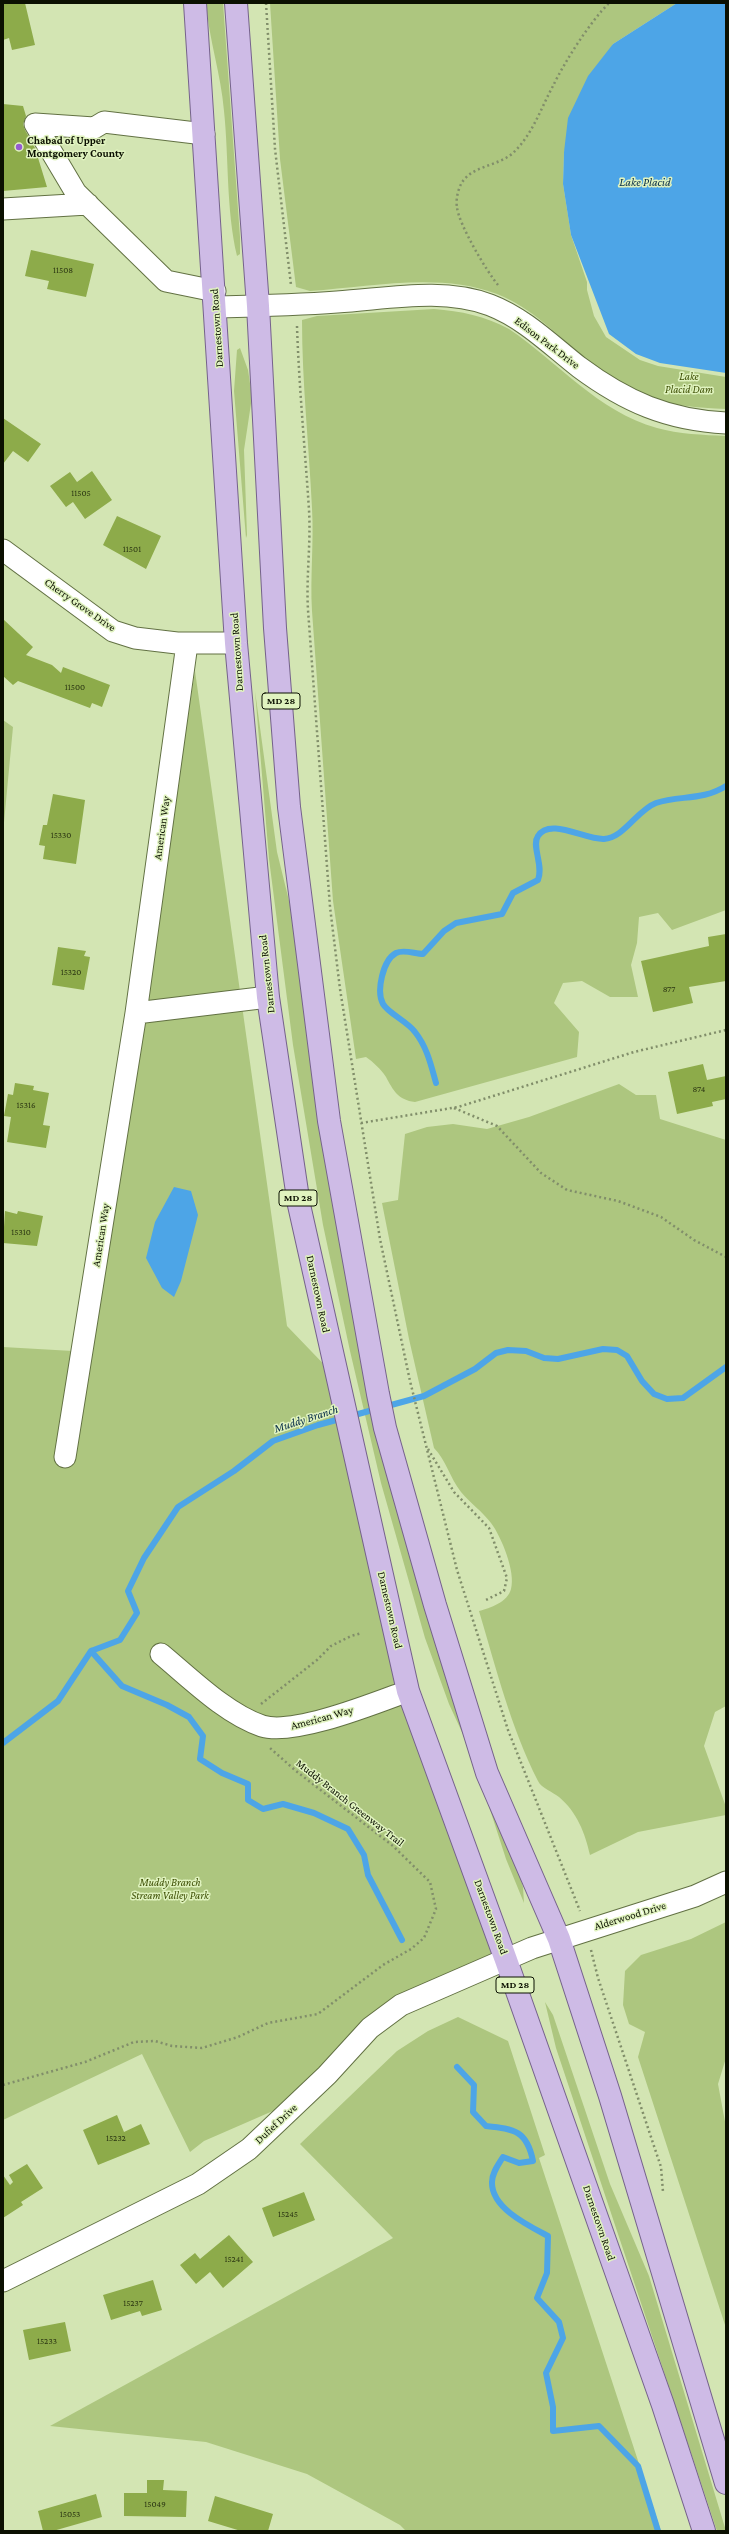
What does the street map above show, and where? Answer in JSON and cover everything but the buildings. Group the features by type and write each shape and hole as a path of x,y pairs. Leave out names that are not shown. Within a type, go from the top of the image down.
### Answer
{"main road":[{"name":"Darnestown Road","path":"195,3 216,299 236,643 268,997 299,1205 340,1397 350,1433 408,1691 506,1960 660,2398 704,2531"},
{"name":"MD 28","path":"236,3 258,306 275,628 289,807 329,1121 378,1394 385,1428 435,1605 487,1773 559,1939 610,2096 726,2483"}],"street":[{"name":"Edison Park Drive","path":"204,134 104,122 94,128 35,124 76,193 166,281 216,299 258,306 294,305 437,295 474,301 507,313 580,367 632,401 676,418 726,423"},
{"path":"3,209 88,204"},
{"name":"Cherry Grove Drive","path":"3,550 113,630 135,638 187,644 236,643"},
{"name":"American Way","path":"65,1457 136,1012 187,644"},
{"path":"136,1012 268,997"},
{"name":"American Way","path":"161,1654 225,1706 262,1726 288,1728 364,1707 408,1691"},
{"name":"Alderwood Drive","path":"532,1948 695,1896 726,1882"},
{"name":"Dufief Drive","path":"3,2280 198,2184 249,2149 321,2081 370,2028 401,2005 532,1948"}],"path":[{"path":"266,3 275,149 297,323 299,378 309,512 306,581 323,824 340,989 380,1239 410,1381 426,1446 454,1492 489,1528 498,1549 507,1578 504,1590 497,1596 486,1600"},
{"path":"503,289 484,266 461,220 456,207 459,189 467,176 514,152 526,138 554,83 599,13 610,3"},
{"path":"361,1124 453,1108 634,1052 726,1030"},
{"path":"453,1108 497,1126 541,1173 567,1190 618,1201 661,1217 694,1240 726,1256"},
{"name":"Muddy Branch Greenway Trail","path":"3,2085 85,2062 134,2042 155,2041 202,2048 238,2037 268,2023 318,2014 383,1965 411,1949 424,1938 436,1909 435,1896 430,1882 393,1846 296,1771 270,1748 257,1714 262,1701 274,1696 331,1646 351,1636 362,1633"}],"green space":[{"path":"206,3 223,3 240,237 240,254 237,256 233,238 229,202 226,129 218,70"},
{"name":"Lake Placid Dam","path":"270,3 677,3 613,44 564,152 563,184 571,235 587,282 587,290 594,316 606,337 640,360 658,366 726,377 726,409 685,406 650,397 634,391 601,371 533,314 510,300 475,287 428,282 380,284 310,291 296,287 280,159"},
{"path":"434,309 473,315 500,324 527,342 597,398 615,410 635,420 674,432 726,436 726,910 672,930 658,913 639,917 637,943 631,965 638,997 610,997 582,981 563,983 554,1003 579,1032 577,1057 415,1102 400,1097 382,1071 366,1057 356,1059 333,901 312,611 311,484 303,367 302,320 317,316"},
{"path":"240,348 248,370 252,397 244,450 246,538 234,391 237,350"},
{"name":"Muddy Branch Stream Valley Park","path":"195,671 287,1326 336,1377 408,1691 506,1960 370,2027 305,2097 204,2141 190,2152 142,2054 3,2120 3,1347 90,1352"},
{"path":"255,691 277,852 291,909 350,1269 523,1887 524,1903 506,1859 472,1754 449,1704 425,1638 381,1483 350,1351 323,1225 293,1045 269,859"},
{"path":"3,720 13,727 3,833"},
{"path":"619,1084 636,1095 656,1095 660,1119 726,1140 726,1706 715,1712 704,1746 726,1807 726,1815 638,1832 590,1855 583,1831 571,1809 559,1797 544,1788 538,1781 528,1761 505,1698 479,1611 498,1604 509,1594 512,1582 510,1564 495,1529 461,1492 442,1458 434,1448 409,1339 382,1203 398,1200 405,1134 427,1127 453,1124 487,1129 529,1117"},
{"path":"726,1922 726,2058 718,2084 726,2127 726,2328 638,2057 645,2032 629,2024 623,2005 625,1971 641,1955 691,1939"},
{"path":"545,2002 553,2015 610,2184 649,2276 726,2531 717,2531 556,2048"},
{"path":"458,2017 508,2041 545,2155 539,2158 661,2531 406,2531 400,2525 307,2474 206,2442 50,2426 393,2238 300,2144 397,2051 428,2031"}],"water":[{"name":"Lake Placid","path":"677,3 726,3 726,373 660,363 636,354 609,334 571,235 563,184 564,152 568,118 588,76 613,44"},
{"path":"174,1187 191,1191 198,1215 181,1281 174,1297 162,1288 146,1258 155,1222"}],"waterway":[{"path":"436,1083 428,1056 419,1038 412,1028 389,1011 383,1004 380,992 382,976 391,957 402,951 423,954 444,931 456,923 502,914 513,893 538,880 540,868 536,840 544,831 559,829 604,839 618,834 643,811 656,803 700,796 717,791 726,786"},
{"name":"Muddy Branch","path":"3,1743 58,1701 91,1651 120,1640 137,1613 128,1591 144,1558 178,1507 234,1471 273,1441 318,1425 424,1396 475,1369 496,1353 508,1350 526,1351 544,1358 558,1359 603,1349 617,1350 627,1356 642,1381 654,1394 667,1399 683,1398 726,1367"},
{"path":"91,1651 122,1686 167,1705 189,1717 203,1736 200,1759 222,1773 248,1784 248,1800 263,1809 283,1804 314,1813 348,1829 364,1855 368,1875 402,1940"},
{"path":"457,2067 474,2085 473,2112 486,2126 512,2130 518,2133 527,2143 533,2161 519,2163 503,2157 494,2172 492,2182 493,2191 504,2208 512,2215 548,2236 547,2273 537,2298 559,2322 563,2338 546,2373 553,2407 553,2431 599,2426 638,2466 658,2531"}],"place":[{"name":"Chabad of Upper Montgomery County","path":"19,147"}]}
